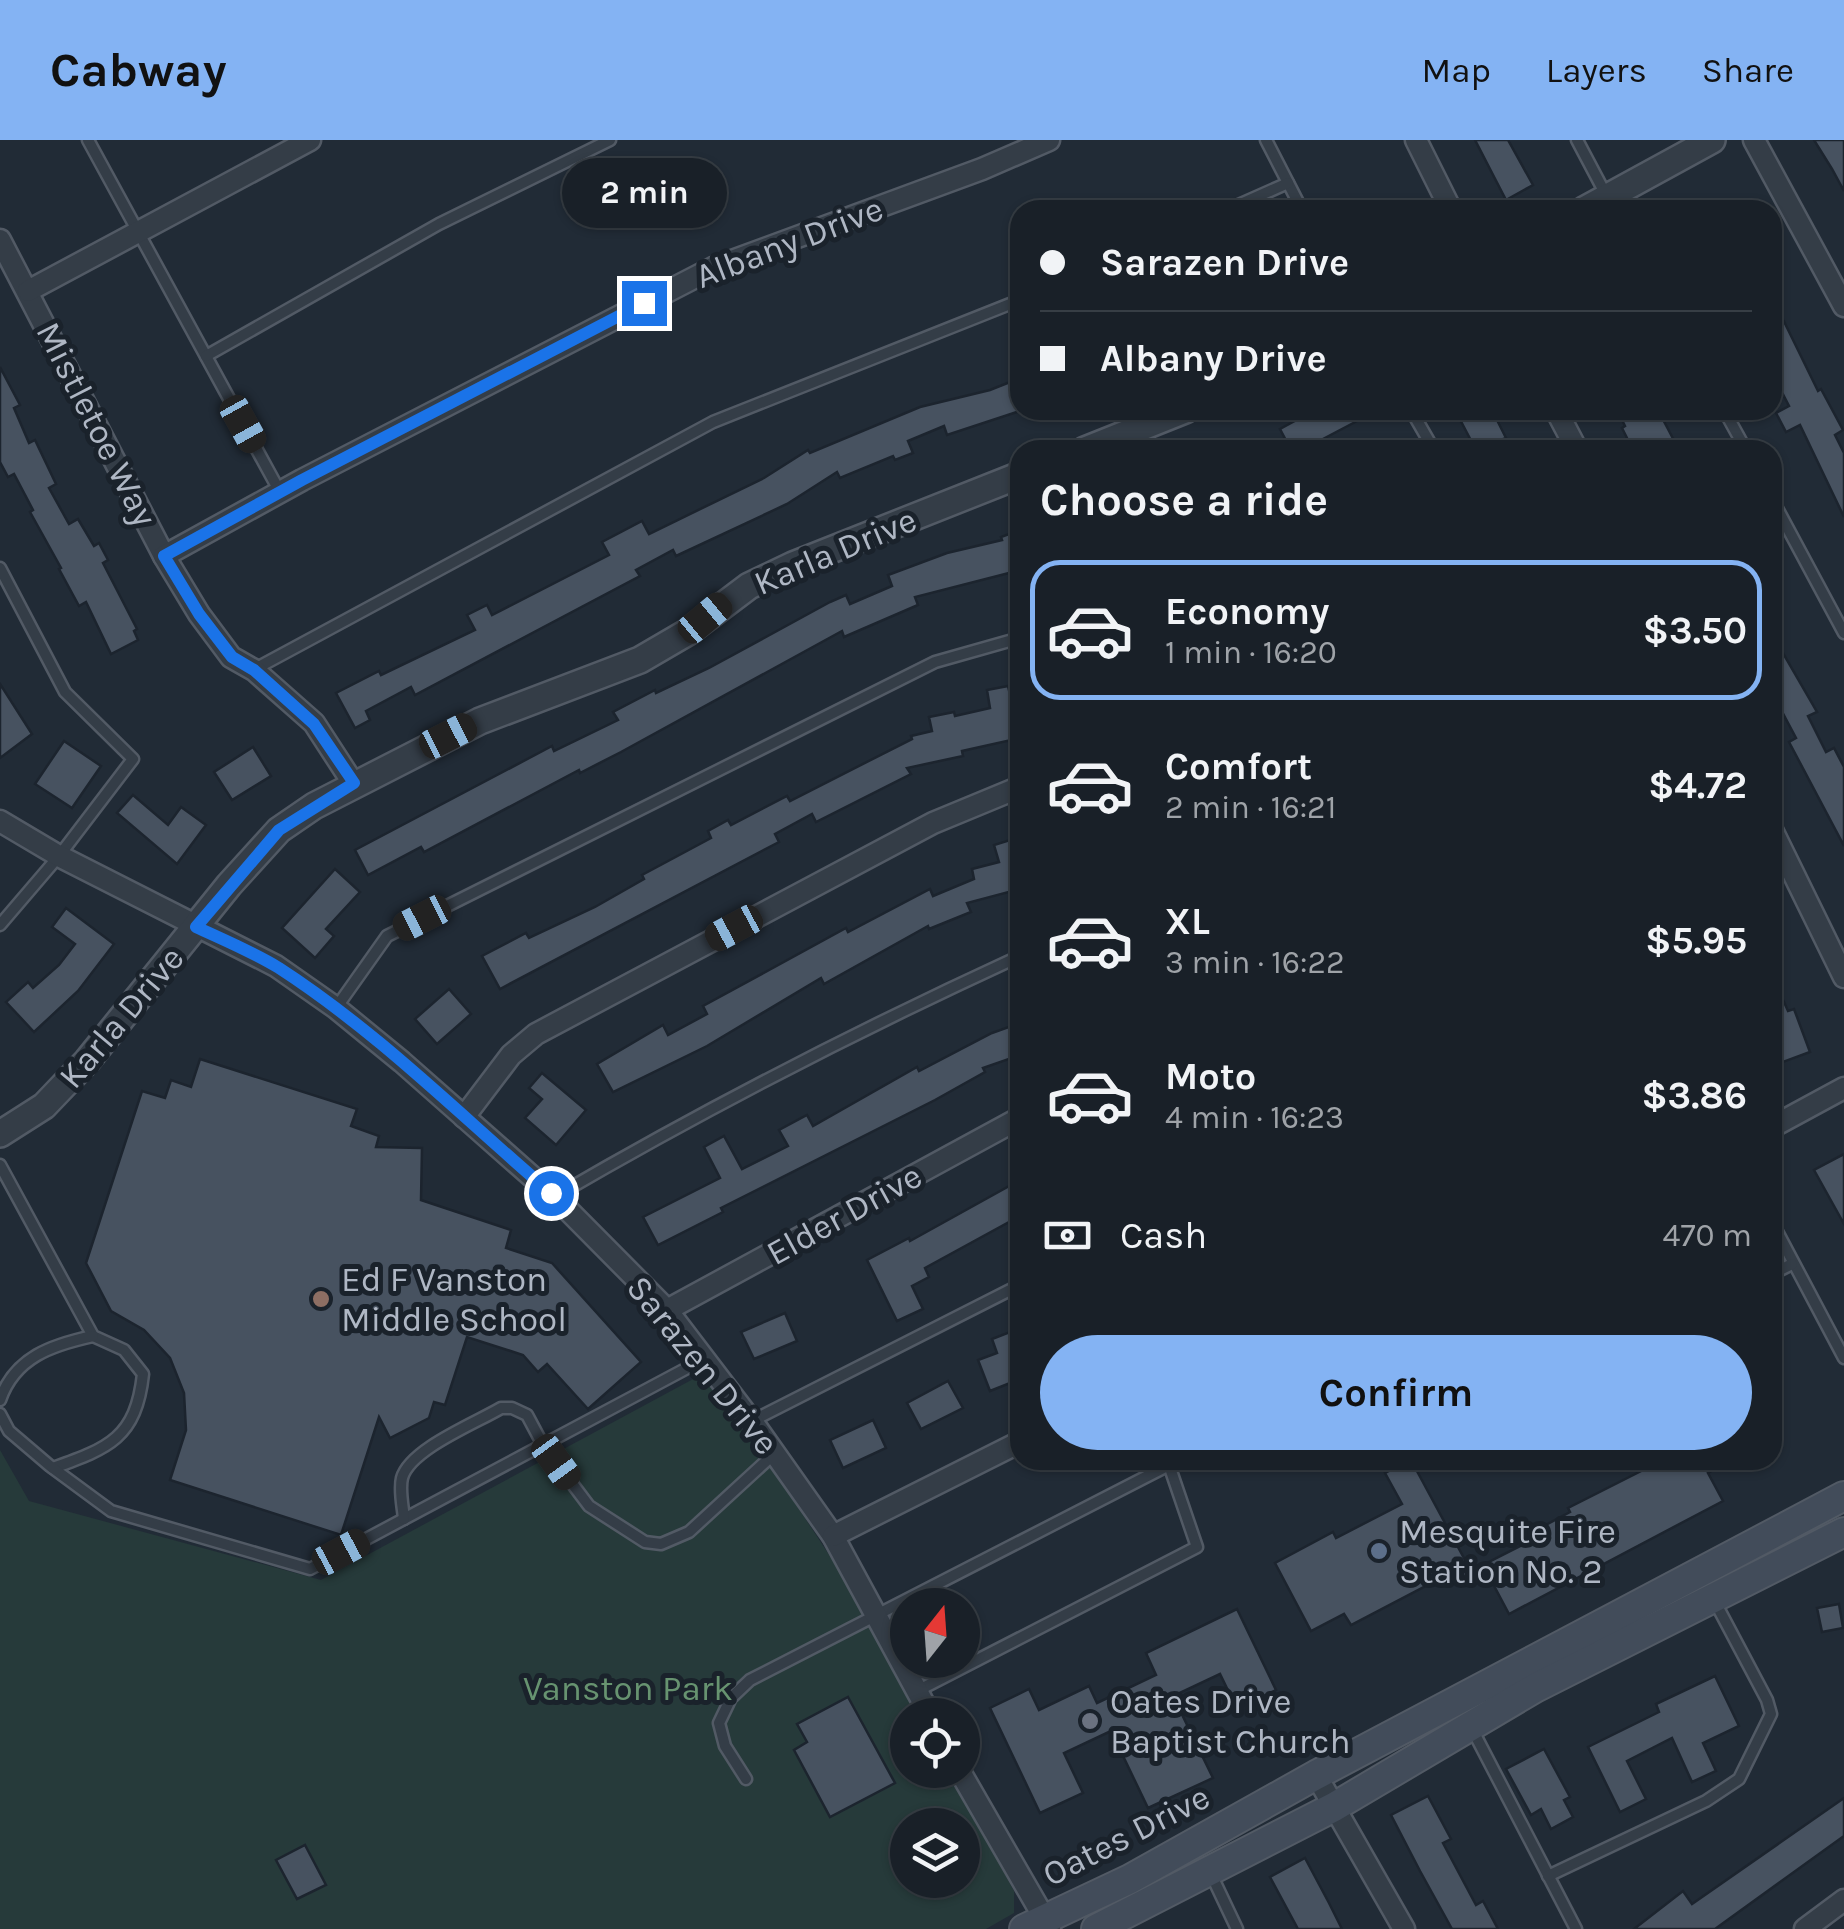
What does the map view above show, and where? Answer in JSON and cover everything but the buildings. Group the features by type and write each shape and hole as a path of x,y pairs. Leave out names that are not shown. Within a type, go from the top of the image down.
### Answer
{"main road":[{"name":"Oates Drive","path":"1039,1926 1844,1496"},
{"name":"Oates Drive","path":"1096,1929 1334,1807 1535,1688 1844,1532"}],"street":[{"path":"28,292 310,140"},
{"name":"Albany Drive","path":"164,556 712,268 982,169 1049,140"},
{"path":"1416,140 1446,200"},
{"path":"1617,200 1712,140"},
{"path":"1754,140 1844,306"},
{"name":"Mistletoe Way","path":"0,240 164,556 199,614 232,657 254,670 314,724 354,783"},
{"path":"1110,440 1160,420"},
{"name":"Karla Drive","path":"0,1134 44,1106 87,1061 279,830 354,783 480,721 640,660 688,632 749,586 793,564 1010,480"},
{"path":"464,1117 511,1055 536,1034 933,823 1010,791"},
{"name":"Sarazen Drive","path":"0,822 276,966 336,1008 555,1197 668,1310 752,1421 834,1536 921,1698"},
{"path":"1782,850 1844,977"},
{"path":"1782,1122 1844,1088"},
{"name":"Elder Drive","path":"668,1310 1010,1123"},
{"path":"834,1536 1010,1447"},
{"path":"1316,1775 1404,1929"},
{"path":"968,1788 1039,1926"},
{"path":"1804,1929 1844,1900"}],"lane":[{"path":"88,140 280,492"},
{"path":"206,356 439,224 610,140"},
{"path":"1266,140 1297,200"},
{"path":"1577,140 1609,200"},
{"path":"1250,200 1288,183"},
{"path":"254,670 713,422 1010,304"},
{"path":"1782,518 1844,633"},
{"path":"0,568 65,692 133,759 0,926"},
{"path":"336,1008 387,936 935,662 1010,641"},
{"path":"555,1197 690,1119 896,1013 1010,961"},
{"path":"0,1165 94,1336 124,1350 142,1374 140,1401 126,1430 93,1454 52,1468"},
{"path":"1782,1243 1844,1358"},
{"path":"1782,1269 1792,1264"},
{"path":"752,1421 1010,1290"},
{"path":"0,1400 6,1383 50,1345 94,1336"},
{"path":"0,1414 9,1431 111,1510 310,1569 706,1358"},
{"path":"404,1519 401,1480 410,1464 431,1447 501,1408 526,1415 588,1506 645,1542 661,1544 689,1532 775,1453"},
{"path":"746,1779 725,1746 719,1723 731,1698 750,1680 1153,1470"},
{"path":"917,1691 1197,1546 1171,1470"},
{"path":"1548,1876 1706,1801 1738,1779 1771,1714 1713,1598"},
{"path":"1471,1726 1576,1929"},
{"path":"1210,1871 1237,1929"}],"green space":[{"name":"Vanston Park","path":"708,1371 847,1582 890,1661 890,1678 899,1678 910,1698 890,1698 890,1788 959,1788 969,1808 890,1808 890,1898 980,1898 980,1828 1014,1891 1014,1913 986,1929 0,1929 0,1450 29,1501 321,1580"}],"place":[{"name":"Ed F Vanston Middle School","path":"321,1299"},
{"name":"Mesquite Fire Station No. 2","path":"1379,1551"},
{"name":"Oates Drive Baptist Church","path":"1090,1721"}],"route":[{"path":"551,1193 336,1008 276,966 196,927 279,830 354,783 314,724 254,670 232,657 199,614 164,556 644,303"}]}
